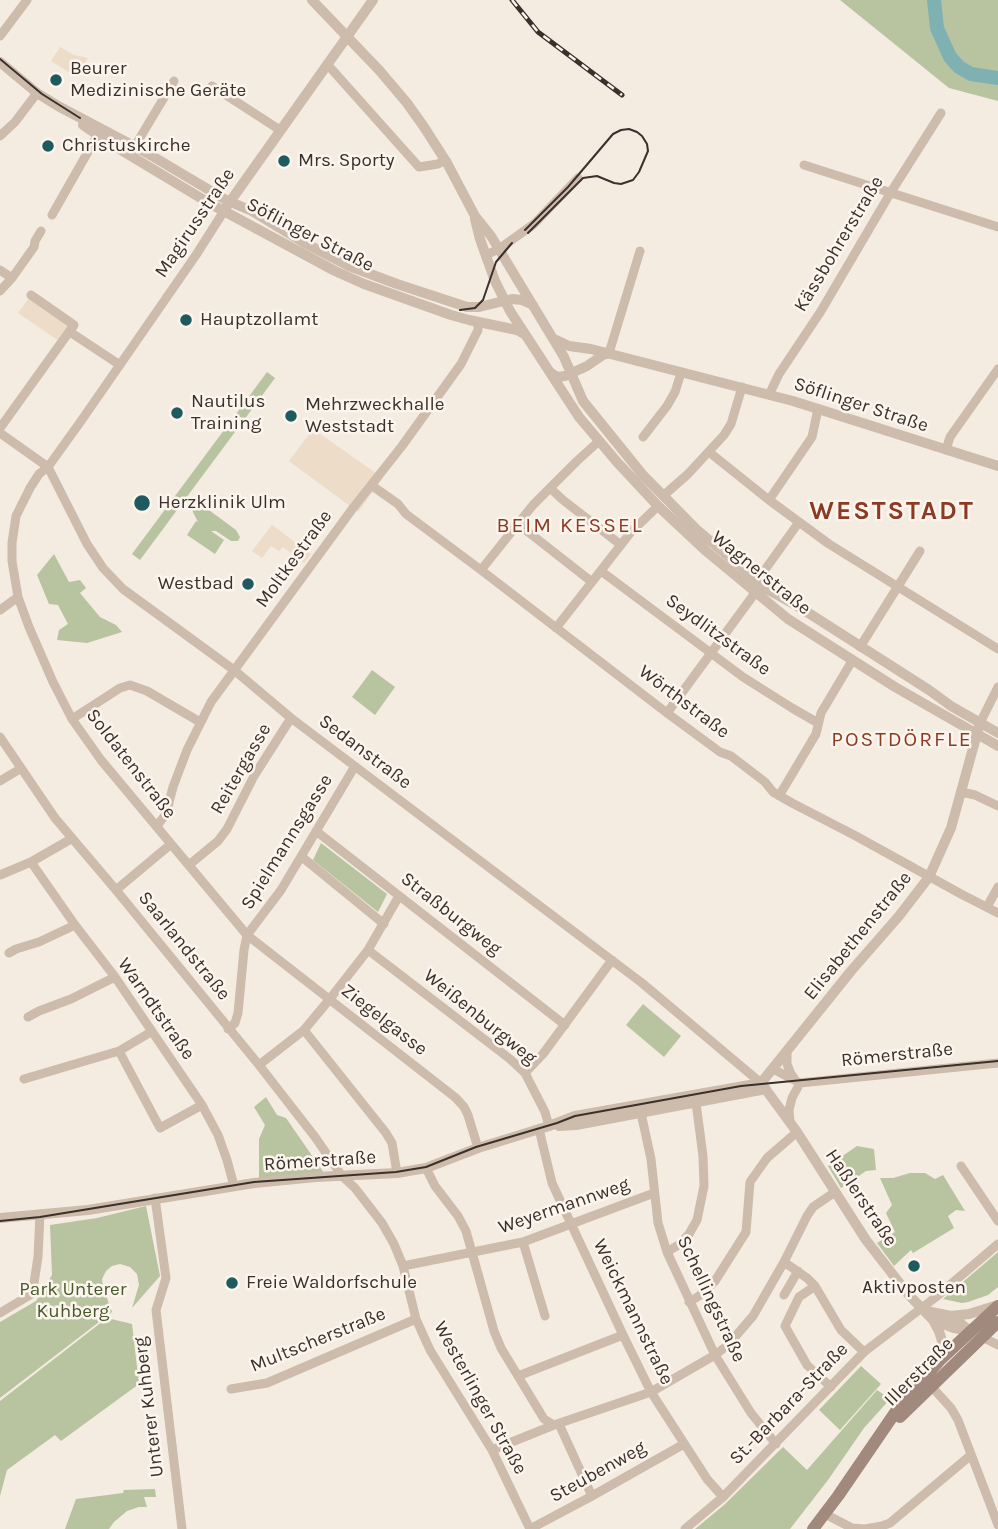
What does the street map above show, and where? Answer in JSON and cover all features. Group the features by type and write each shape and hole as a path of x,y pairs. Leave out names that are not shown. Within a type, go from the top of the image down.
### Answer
{"main road":[{"path":"976,1334 998,1305"},
{"path":"976,1334 998,1322"},
{"name":"Illerstraße","path":"813,1529 901,1404 941,1359 976,1334"},
{"name":"Illerstraße","path":"882,1434 932,1386 976,1334"}],"street":[{"path":"0,36 27,0"},
{"path":"312,0 407,103 445,160 475,216"},
{"name":"Magirusstraße","path":"48,467 120,366 227,206 373,0"},
{"name":"Söflinger Straße","path":"0,62 37,93 135,146 315,261 347,277 451,315 517,330 526,336"},
{"path":"327,64 419,167 445,160"},
{"path":"135,146 174,81"},
{"path":"212,86 280,130"},
{"path":"0,136 15,122 37,93"},
{"name":"Söflinger Straße","path":"58,106 97,136 227,206 248,209 309,246 359,270 472,308 503,300"},
{"name":"Kässbohrerstraße","path":"769,395 779,374 821,311 941,113"},
{"path":"52,215 97,136"},
{"path":"804,164 998,227"},
{"path":"486,256 534,224 578,178"},
{"name":"Wagnerstraße","path":"475,216 492,236 567,361 581,398 690,537 756,587 860,647 978,729 998,746"},
{"name":"Wagnerstraße","path":"475,216 486,256 503,300 526,336 579,417 599,442 660,501"},
{"path":"0,291 34,247 41,231"},
{"path":"550,372 559,377 572,374 609,353 640,251"},
{"path":"0,270 12,278"},
{"path":"0,433 74,326 31,295"},
{"path":"503,300 519,299 533,305"},
{"path":"478,322 480,311 486,306"},
{"name":"Moltkestraße","path":"157,826 166,814 187,750 211,702 461,364 478,330 478,322"},
{"path":"70,332 120,366"},
{"name":"Söflinger Straße","path":"551,336 564,345 609,353 818,409 998,467"},
{"path":"946,450 950,437 998,369"},
{"path":"643,437 667,406 681,373"},
{"path":"556,628 640,523 724,435 736,410 742,387"},
{"path":"769,500 812,437 818,409"},
{"name":"Sedanstraße","path":"0,433 48,467 87,544 103,568 123,589 234,670 291,718 662,998 764,1086"},
{"path":"481,570 550,488 599,442"},
{"path":"709,452 829,544 998,649"},
{"name":"Soldatenstraße","path":"48,467 38,474 16,516 12,561 18,597 49,673 72,719 101,760 247,935"},
{"name":"Wörthstraße","path":"371,485 667,713 765,782 779,796 998,913"},
{"path":"550,488 621,545"},
{"path":"667,713 799,522"},
{"path":"518,524 592,582"},
{"path":"779,796 816,734 821,713 920,551"},
{"name":"Seydlitzstraße","path":"601,571 743,677 818,723"},
{"name":"Wagnerstraße","path":"756,587 788,619 852,661 978,729 998,733"},
{"path":"0,610 18,597"},
{"path":"72,719 120,688 130,685 147,691 200,722"},
{"name":"Elisabethenstraße","path":"764,1086 773,1069 929,877 951,828 978,729 998,687"},
{"name":"Reitergasse","path":"189,865 218,841 227,829 254,776 291,718"},
{"name":"Saarlandstraße","path":"0,737 54,818 259,1065 342,1176"},
{"name":"Spielmannsgasse","path":"247,935 281,890 355,766"},
{"path":"0,781 20,769"},
{"path":"961,792 975,795 998,806"},
{"name":"Straßburgweg","path":"316,831 565,1025"},
{"path":"0,875 31,862 71,839"},
{"path":"116,890 172,844"},
{"path":"302,857 384,923"},
{"name":"Warndtstraße","path":"31,862 115,977 202,1105 223,1147 234,1186"},
{"path":"987,907 998,887"},
{"path":"259,1065 304,1030 329,1000 368,950 399,896"},
{"path":"9,953 75,925"},
{"path":"228,1029 235,1023 238,1013 247,935"},
{"name":"Ziegelgasse","path":"247,935 456,1098 468,1115 478,1148"},
{"name":"Weißenburgweg","path":"368,950 525,1073 545,1112 544,1128"},
{"path":"525,1073 543,1054 612,960"},
{"path":"28,1017 115,977"},
{"path":"304,1030 386,1133 392,1143 397,1173"},
{"path":"24,1079 119,1051 151,1032"},
{"path":"119,1051 160,1128 202,1105"},
{"path":"788,1051 789,1069 798,1081"},
{"name":"Römerstraße","path":"798,1081 998,1063"},
{"path":"773,1069 798,1081"},
{"path":"790,1122 789,1110 798,1081"},
{"path":"741,1090 764,1086"},
{"name":"Haßlerstraße","path":"764,1086 797,1132 866,1241 927,1313"},
{"name":"Römerstraße","path":"544,1128 641,1113 741,1090"},
{"name":"Römerstraße","path":"0,1226 234,1186 397,1173 426,1168 575,1116 741,1090"},
{"path":"667,1252 690,1234 697,1220 704,1186 696,1102"},
{"name":"Schellingstraße","path":"641,1113 651,1159 658,1223 667,1252 715,1356 751,1413 776,1444"},
{"name":"Weickmannstraße","path":"544,1128 552,1183 650,1392 707,1479 723,1497"},
{"path":"689,1302 715,1281 746,1232 750,1182 767,1158 797,1132"},
{"path":"961,1166 998,1221"},
{"path":"426,1168 466,1231 501,1348 544,1419 556,1424 592,1496"},
{"name":"Westerlinger Straße","path":"342,1176 355,1188 382,1223 394,1244 403,1266 416,1319 430,1350 492,1450 530,1529"},
{"path":"492,1450 556,1424 650,1392 715,1356 753,1316 811,1211 835,1192"},
{"name":"Weyermannweg","path":"403,1266 523,1242 654,1193"},
{"name":"Unterer Kuhberg","path":"155,1198 166,1278 156,1310 182,1529"},
{"name":"Römerstraße","path":"0,1218 40,1218"},
{"path":"0,1313 30,1295 38,1257 40,1218"},
{"path":"523,1242 545,1316"},
{"name":"St.-Barbara-Straße","path":"685,1529 723,1497 864,1353 927,1313 998,1244"},
{"path":"784,1262 815,1286 841,1330 864,1353"},
{"path":"784,1295 798,1271"},
{"path":"815,1286 799,1297 785,1326 807,1365 831,1387"},
{"path":"927,1313 951,1316 970,1314 998,1305"},
{"path":"927,1313 954,1328 976,1334"},
{"path":"927,1313 939,1331 943,1344 941,1359"},
{"path":"951,1316 976,1334 998,1345"},
{"name":"Multscherstraße","path":"231,1389 267,1383 416,1319"},
{"path":"519,1376 623,1335"},
{"path":"932,1386 958,1420 998,1525"},
{"name":"Steubenweg","path":"530,1529 684,1444"},
{"path":"825,1514 852,1528 882,1526 894,1521 971,1455"}],"green space":[{"path":"840,0 998,0 998,101 949,88"},
{"path":"267,372 275,378 244,420 236,414"},
{"path":"227,426 235,432 140,560 132,554"},
{"path":"198,502 236,530 240,537 238,541 231,541 216,531 211,531 224,540 215,554 187,535 196,521 198,522 192,510"},
{"path":"54,554 69,582 80,580 86,588 80,593 100,617 116,625 122,632 87,643 57,640 59,630 68,624 58,605 49,604 37,575"},
{"path":"372,670 395,687 375,715 352,697"},
{"path":"321,843 387,894 378,912 313,860"},
{"path":"643,1004 681,1036 664,1057 626,1025"},
{"path":"266,1097 277,1115 286,1118 324,1173 259,1179 259,1139 265,1125 254,1107"},
{"path":"857,1146 874,1149 876,1170 866,1171 841,1188 828,1166"},
{"path":"910,1173 925,1173 935,1179 943,1175 965,1211 956,1210 948,1216 954,1228 913,1253 911,1250 894,1266 877,1243 895,1232 886,1213 892,1205 880,1178 893,1178"},
{"name":"Park Unterer Kuhberg","path":"146,1206 160,1276 132,1308 139,1285 137,1274 130,1267 120,1264 112,1266 102,1279 112,1312 0,1398 0,1322 36,1301 52,1275 50,1225 97,1218"},
{"path":"998,1252 998,1287 988,1295 968,1302 943,1299"},
{"path":"107,1318 132,1324 139,1384 61,1441 55,1435 7,1470 0,1496 0,1401"},
{"path":"861,1366 881,1384 840,1430 819,1410"},
{"path":"877,1390 890,1399 864,1428 790,1529 695,1529 724,1505 783,1447 807,1470"},
{"path":"155,1489 156,1497 144,1497 147,1507 127,1511 109,1529 65,1529 76,1499 123,1493 124,1490"}],"shaded area":[{"path":"60,47 74,55 88,58 77,77 51,61"},
{"path":"29,298 70,326 59,341 18,313"},
{"path":"313,429 383,478 358,512 289,461"},
{"path":"272,525 311,554 304,563 283,547 279,551 271,546 262,558 252,551"}],"waterway":[{"path":"934,0 937,28 950,57 959,67 971,74 998,78"}],"tram line":[{"path":"0,59 42,94 80,118"},
{"path":"525,230 568,187 613,134 629,129 642,136 648,151 633,180 621,184 597,176 583,178 528,233"},
{"path":"460,310 475,308 483,300 496,262 512,243"},
{"path":"0,1221 40,1217 254,1182 396,1172 426,1167 476,1147 575,1116 741,1086 998,1061"}],"railway":[{"path":"512,0 538,32 622,95"}],"place":[{"name":"Beurer Medizinische Geräte","path":"56,80"},
{"name":"Christuskirche","path":"48,146"},
{"name":"Mrs. Sporty","path":"284,161"},
{"name":"Hauptzollamt","path":"186,320"},
{"name":"Nautilus Training","path":"177,413"},
{"name":"Mehrzweckhalle Weststadt","path":"291,416"},
{"name":"Herzklinik Ulm","path":"142,503"},
{"name":"Westbad","path":"248,584"},
{"name":"Aktivposten","path":"914,1266"},
{"name":"Freie Waldorfschule","path":"232,1283"}],"district":[{"name":"WESTSTADT","path":"892,512"},
{"name":"BEIM KESSEL","path":"570,526"},
{"name":"POSTDÖRFLE","path":"902,740"}]}
